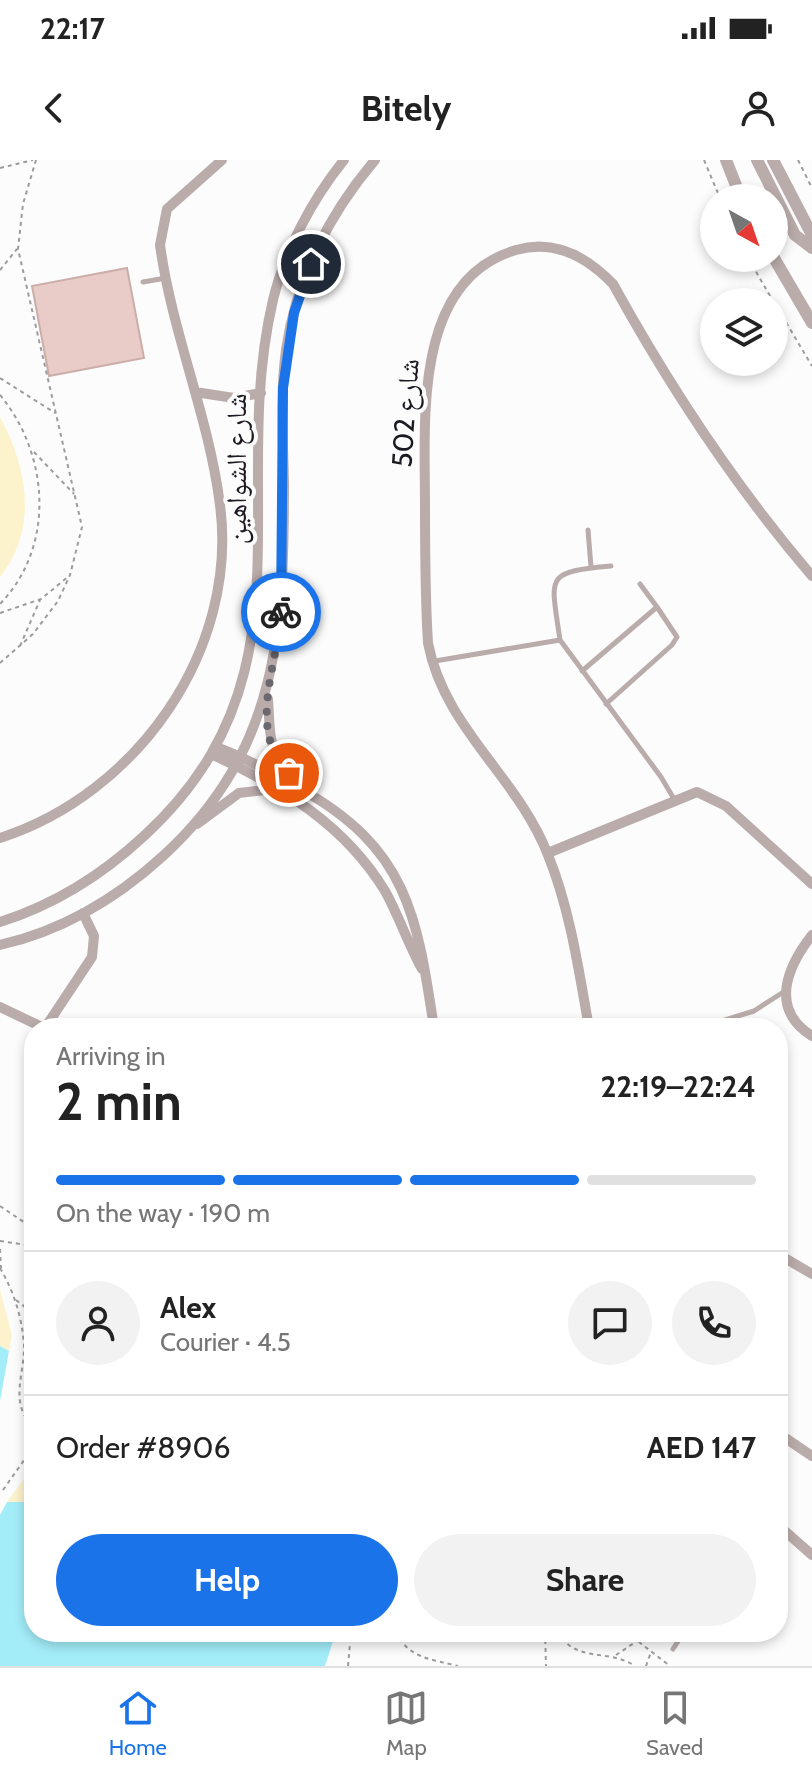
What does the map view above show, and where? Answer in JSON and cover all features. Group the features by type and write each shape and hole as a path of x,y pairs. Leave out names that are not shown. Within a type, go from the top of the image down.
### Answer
{"street":[{"path":"0,838 63,807 114,772 161,721 197,658 217,593 222,532 216,481 160,245 167,209 222,160"},
{"name":"شارع الشواهين","path":"0,922 61,897 134,845 160,821 214,751 231,717 254,622 260,549 261,393 273,299 284,264 320,194 344,160"},
{"name":"شارع الشواهين","path":"0,945 83,913 150,868 191,827 237,760 255,725 267,691 280,619 286,349 294,313 320,239 343,200 375,160"},
{"path":"726,160 735,184"},
{"path":"757,160 795,235 812,248"},
{"path":"773,160 812,235"},
{"name":"شارع 502","path":"587,1018 575,948 548,853 508,784 445,700 432,662 426,612 425,401 433,350 453,298 473,273 491,257 521,249 548,247 574,253 596,266 613,284 695,425 738,487 812,576"},
{"path":"782,272 812,323"},
{"path":"195,392 234,398 261,393"},
{"path":"267,691 273,753 317,798 363,831 386,858 409,908 422,954 432,1018"},
{"path":"214,751 317,798"},
{"path":"237,760 322,817 355,849 389,898 423,971"},
{"path":"191,827 239,793 276,789"},
{"path":"548,853 697,792 717,799 812,884"},
{"path":"51,1018 92,957 94,936 83,913"},
{"path":"812,935 795,957 785,991 798,1025 812,1036"},
{"path":"0,1007 24,1018"},
{"path":"788,1260 812,1274"},
{"path":"788,1440 812,1456"},
{"path":"788,1534 812,1555"}],"lane":[{"path":"143,282 167,278"},
{"path":"588,530 591,567"},
{"path":"611,566 569,569 555,582 560,640 674,799"},
{"path":"606,704 677,637 640,584"},
{"path":"582,671 657,607"},
{"path":"432,662 560,640"},
{"path":"731,1018 754,1011 785,991"},
{"path":"673,1649 678,1642"}],"path":[{"path":"0,168 4,160"},
{"path":"0,168 34,160 23,204 18,249 82,527 70,575 58,601 19,647 0,663"},
{"path":"704,160 714,184"},
{"path":"798,160 812,188"},
{"path":"0,270 18,249"},
{"path":"788,326 812,366"},
{"path":"0,378 2,384 56,414"},
{"path":"0,395 20,422 32,449 40,497 37,527 23,571 0,604"},
{"path":"32,449 75,495"},
{"path":"0,613 41,599 70,575"},
{"path":"19,647 41,599"},
{"path":"0,1206 24,1222"},
{"path":"0,1241 24,1245"},
{"path":"0,1249 0,1269 16,1299 24,1347 17,1396 24,1409"},
{"path":"16,1299 24,1306"},
{"path":"3,1490 24,1460"},
{"path":"348,1666 350,1642"},
{"path":"404,1642 415,1655 428,1662 458,1666"},
{"path":"545,1642 546,1666"},
{"path":"566,1642 585,1655 615,1656 635,1666"},
{"path":"615,1656 636,1642"},
{"path":"642,1642 670,1666"},
{"path":"646,1666 652,1650"}],"sand":[{"path":"0,417 17,456 25,497 20,538 0,577"},
{"path":"0,1290 12,1335 9,1351 0,1346"},
{"path":"24,1479 24,1502 7,1502"}],"water":[{"path":"0,1346 9,1351 0,1401"},
{"path":"7,1502 24,1502 24,1642 333,1642 325,1666 0,1666 0,1515"}],"building":[{"path":"127,268 144,358 49,376 32,286"}],"way so far":[{"path":"281,612 278,644 267,691 268,726 273,753 289,773"}],"route":[{"path":"281,612 286,349 294,313 311,264"}]}
